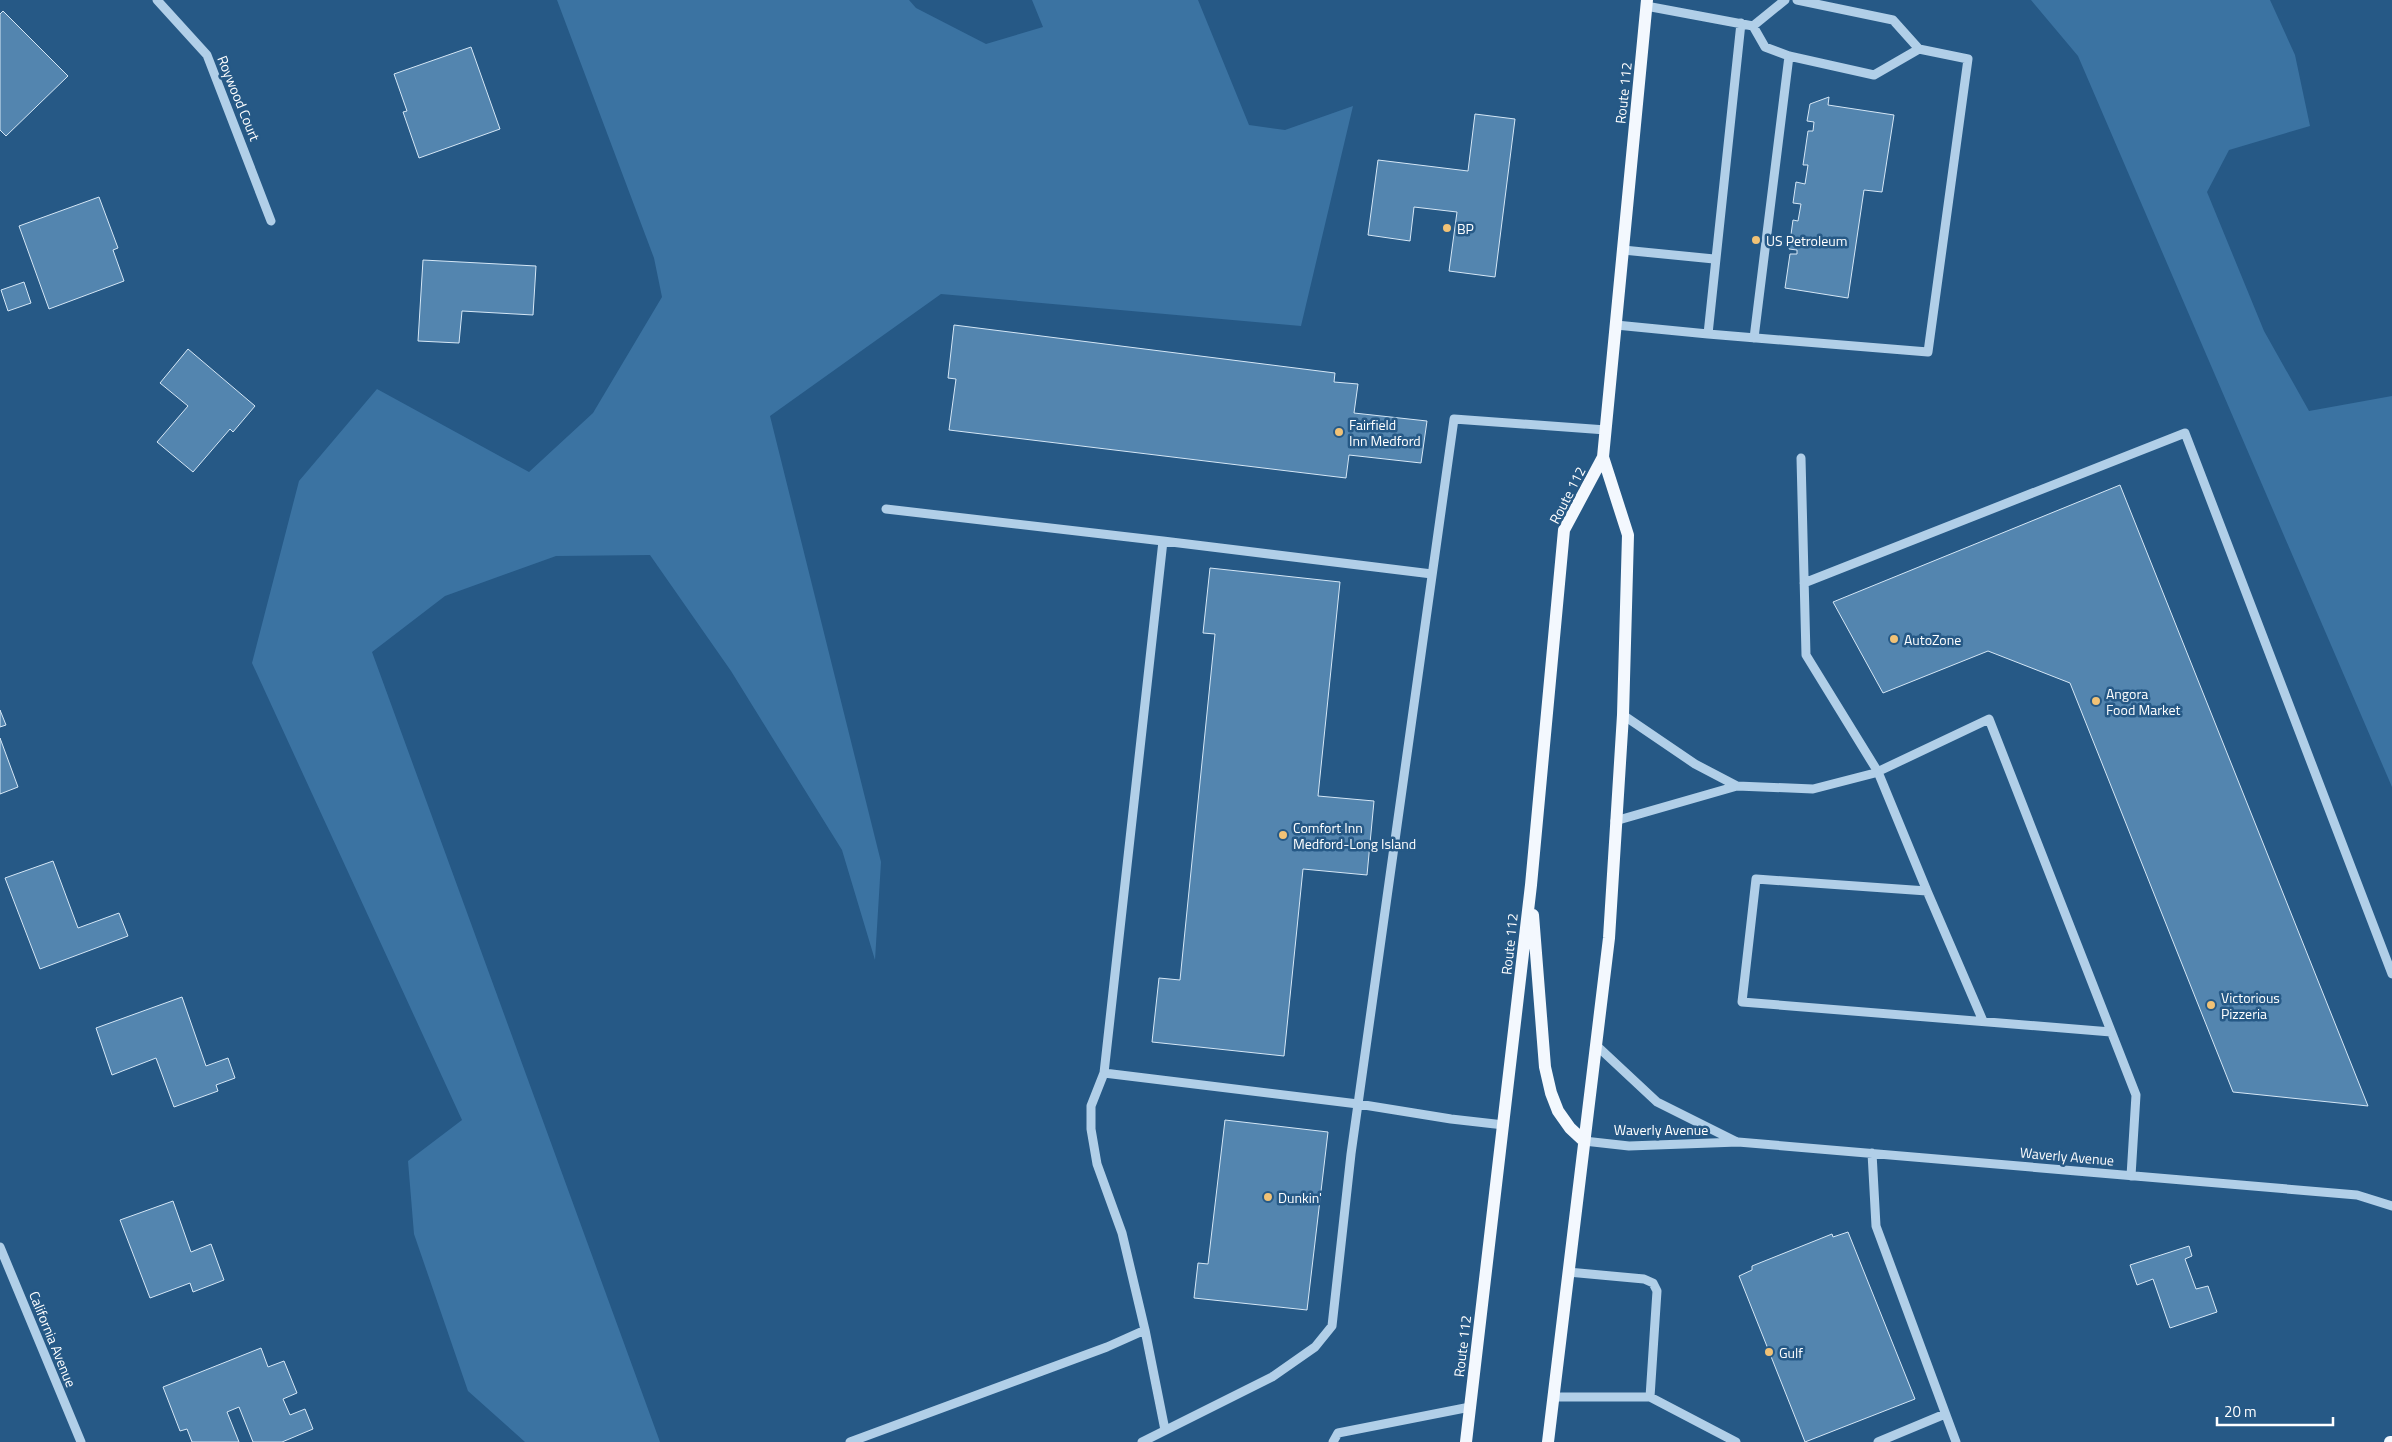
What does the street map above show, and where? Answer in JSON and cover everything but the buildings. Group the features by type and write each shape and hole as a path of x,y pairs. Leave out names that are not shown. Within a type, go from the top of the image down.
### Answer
{"main road":[{"name":"Route 112","path":"1466,1442 1531,886 1564,530 1603,457 1647,3"},
{"name":"Route 112","path":"1548,1442 1597,1046 1608,938 1623,715 1628,535 1603,457"},
{"path":"1531,886 1545,1067 1551,1093 1558,1111 1570,1128 1584,1141"},
{"path":"1551,1426 1554,1442"}],"street":[{"name":"Roywood Court","path":"157,0 206,55 271,221"},
{"path":"1754,26 1784,0"},
{"path":"1616,325 1928,352 1968,59 1919,49 1893,20 1797,0"},
{"path":"1647,3 1754,26 1765,47 1789,56 1874,75 1919,49"},
{"path":"1708,334 1714,259 1741,23"},
{"path":"1754,338 1789,56"},
{"path":"1623,250 1714,259"},
{"path":"1142,1442 1272,1377 1315,1347 1332,1326 1358,1104 1454,419 1606,430"},
{"path":"1804,583 2185,433 2392,974"},
{"path":"1801,458 1806,655 1878,772 1927,891 1984,1021"},
{"path":"886,509 1432,574"},
{"path":"1163,541 1104,1073 1091,1106 1097,1164 1122,1233 1145,1330 1165,1430"},
{"path":"1623,715 1695,764 1738,786"},
{"path":"1615,821 1738,786 1813,789 1878,772 1989,719 2136,1095 2131,1176"},
{"path":"1927,891 1756,879 1742,1002 2112,1032"},
{"name":"Waverly Avenue","path":"1597,1046 1657,1102 1738,1142"},
{"path":"1104,1073 1358,1104 1450,1119 1504,1124"},
{"name":"Waverly Avenue","path":"1584,1141 1629,1146 1738,1142 2357,1195 2392,1206"},
{"path":"1872,1153 1876,1226 1956,1442"},
{"name":"California Avenue","path":"0,1247 81,1442"},
{"path":"1568,1272 1644,1279 1652,1283 1657,1291 1650,1397"},
{"path":"850,1442 1107,1348 1145,1330"},
{"path":"1554,1397 1650,1397 1736,1442"},
{"path":"1333,1442 1338,1433 1470,1407"},
{"path":"1878,1442 1946,1414"}],"shaded area":[{"path":"557,0 909,0 916,8 986,44 1043,27 1032,0 1198,0 1249,125 1285,130 1353,106 1301,326 941,294 770,416 881,862 875,960 842,850 731,671 650,555 556,556 445,596 372,652 660,1442 525,1442 468,1391 414,1234 408,1161 462,1120 252,663 299,481 377,389 529,472 593,413 662,297 654,258"},
{"path":"2031,0 2270,0 2295,55 2310,126 2229,150 2207,192 2264,331 2309,411 2392,396 2392,787 2078,56"}],"place":[{"name":"BP","path":"1447,228"},
{"name":"US Petroleum","path":"1756,240"},
{"name":"Fairfield Inn Medford","path":"1339,432"},
{"name":"AutoZone","path":"1894,639"},
{"name":"Angora Food Market","path":"2096,701"},
{"name":"Comfort Inn Medford-Long Island","path":"1283,835"},
{"name":"Victorious Pizzeria","path":"2211,1005"},
{"name":"Dunkin'","path":"1268,1197"},
{"name":"Gulf","path":"1769,1352"}]}
